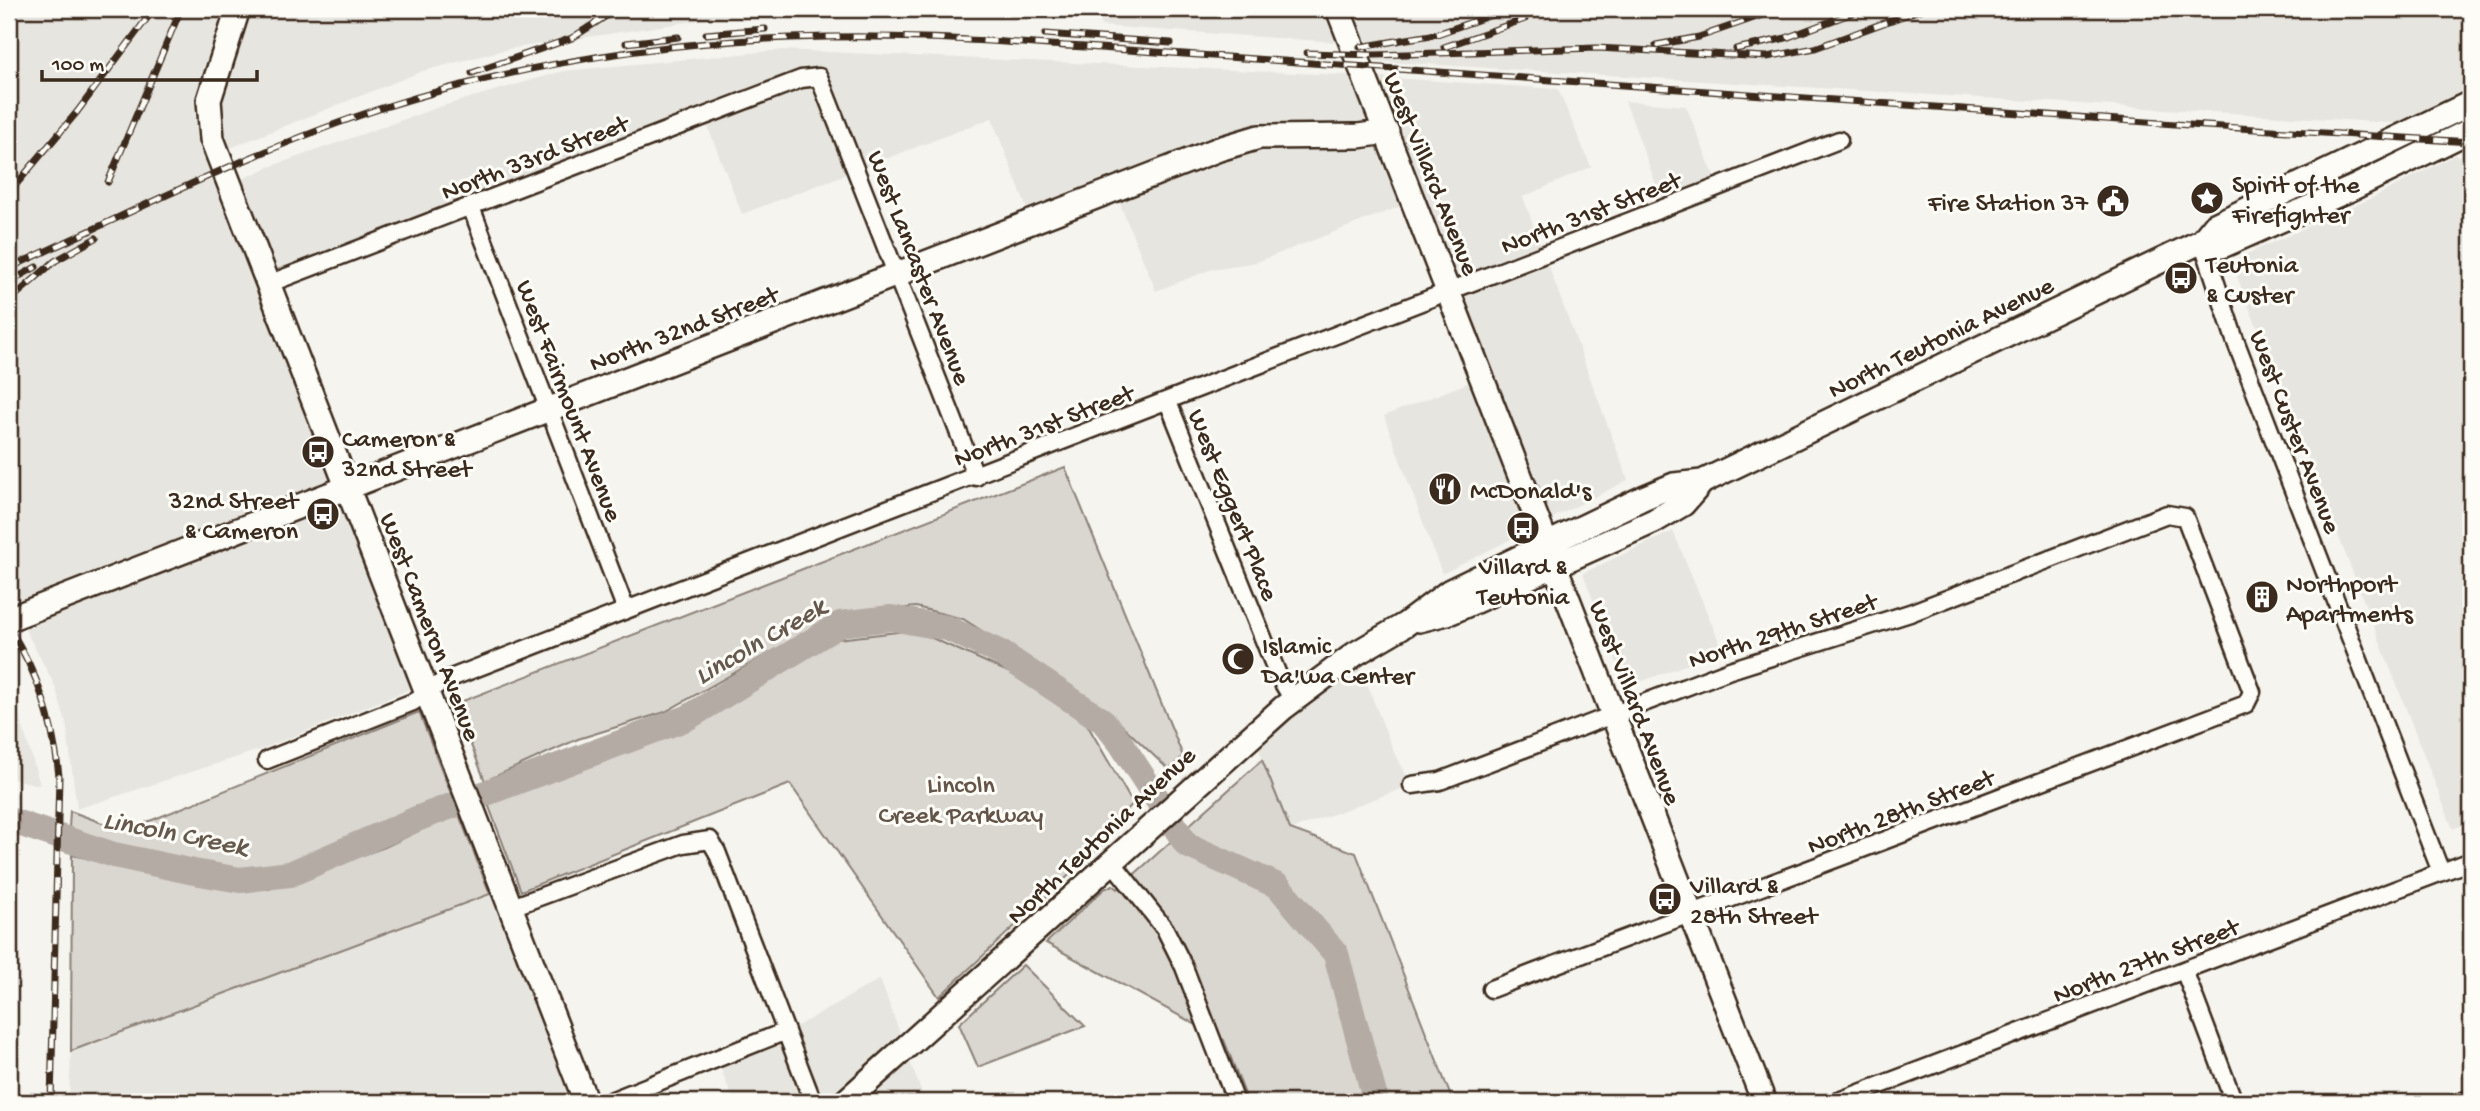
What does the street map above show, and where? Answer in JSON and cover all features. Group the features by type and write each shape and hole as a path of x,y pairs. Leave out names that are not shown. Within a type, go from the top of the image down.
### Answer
{"street":[{"name":"West Cameron Avenue","path":"238,9 209,100 209,126 586,1102"},
{"name":"West Villard Avenue","path":"1338,9 1763,1102"},
{"name":"North 33rd Street","path":"268,284 801,79 819,77"},
{"name":"West Lancaster Avenue","path":"819,77 899,274 975,477"},
{"name":"North Teutonia Avenue","path":"845,1102 1117,858 1217,764 1293,700 1355,654 1406,624 1450,591 1674,485 1702,482 2202,241 2215,225 2471,103"},
{"name":"North Teutonia Avenue","path":"2202,241 2222,246 2353,188 2471,130"},
{"name":"North 32nd Street","path":"9,619 1219,149 1259,137 1358,136 1387,132"},
{"name":"North 31st Street","path":"267,760 413,702 443,681 1839,140"},
{"name":"West Fairmount Avenue","path":"471,207 626,610"},
{"name":"West Custer Avenue","path":"2202,241 2240,352 2441,872"},
{"name":"West Eggert Place","path":"1168,402 1278,675 1293,700"},
{"name":"North Teutonia Avenue","path":"1406,624 1451,612 1555,567 1674,510 1683,504 1702,482"},
{"name":"North 29th Street","path":"1412,785 1440,781 1765,657 1910,613 2167,514 2185,517 2252,692 2246,704"},
{"name":"North 28th Street","path":"1491,989 2246,704"},
{"path":"512,907 683,844 710,841 717,852 813,1102"},
{"path":"1117,858 1170,939 1184,967 1236,1102"},
{"name":"North 27th Street","path":"1836,1102 2471,861"},
{"path":"2184,970 2234,1102"},
{"path":"608,1102 786,1031"},
{"path":"2460,1102 2471,1098"}],"shaded area":[{"path":"9,9 225,9 196,100 195,118 220,189 269,167 439,107 563,71 782,50 1364,76 1558,89 1591,167 1523,197 1628,480 1442,574 1384,416 1480,378 1414,201 1257,262 1212,269 1156,291 1114,190 1032,222 992,118 742,214 704,117 268,284 413,688 262,749 77,809 66,722 55,686 9,599"},
{"path":"238,9 833,9 748,13 508,49 423,71 217,153 212,85"},
{"path":"1095,9 1323,9 1336,42 1101,26"},
{"path":"1338,9 2471,9 2471,103 2426,125 1358,60"},
{"path":"1625,101 1686,106 1719,188 1665,208"},
{"path":"2455,155 2471,157 2471,822 2453,829 2231,261 2374,197"},
{"path":"1673,531 1723,651 1632,685 1624,682 1583,573"},
{"path":"1355,654 1395,755 1412,785 1290,830 1253,734"},
{"path":"9,681 10,683 40,785 9,778"},
{"path":"490,894 571,1102 69,1102 71,1051"},
{"path":"880,979 925,1102 734,1102 717,1059 787,1032"}],"green space":[{"path":"1065,467 1183,756 1169,770 1105,709 963,619 916,607 837,615 665,712 578,739 485,781 455,704"},
{"name":"Lincoln Creek Parkway","path":"914,630 1017,676 1084,719 1133,804 1110,825 1113,834 939,997 790,784 521,891 488,804 699,722 838,639"},
{"path":"419,712 451,794 308,856 249,871 205,870 166,861 69,828 70,811 113,827 130,829"},
{"path":"1262,760 1290,829 1356,853 1453,1102 1248,1102 1224,1040 1046,943 1104,889 1113,885 1118,889"},
{"path":"458,812 490,894 71,1051 72,855 227,889 269,889 385,847"},
{"path":"1023,965 1085,1026 978,1067 959,1024"}],"waterway":[{"name":"Lincoln Creek","path":"9,820 114,855 194,872 240,880 290,874 419,818 687,718 840,624 891,618 947,628 1001,653 1103,721 1120,742 1187,845 1278,886 1336,954 1376,1102"}],"railway":[{"path":"9,193 77,112 154,9"},
{"path":"108,182 181,9"},
{"path":"472,73 572,38 617,9"},
{"path":"1360,47 1437,34 1509,9"},
{"path":"1656,45 1699,37 1780,9"},
{"path":"1736,49 1786,38 1863,9"},
{"path":"1307,53 1375,55 1597,48 1767,57 1815,48 1922,9"},
{"path":"1444,47 1525,19"},
{"path":"706,34 765,29"},
{"path":"1045,34 1171,43"},
{"path":"626,43 678,37"},
{"path":"9,268 242,161 385,107 493,77 604,56 715,42 771,39 956,39 2189,125 2471,142"},
{"path":"9,301 55,261 96,238"},
{"path":"9,282 36,267"},
{"path":"9,628 29,663 43,699 59,776 51,1102"}],"place":[{"name":"Spirit of the Firefighter","path":"2207,198"},
{"name":"Fire Station 37","path":"2113,201"},
{"name":"Teutonia & Custer","path":"2181,278"},
{"name":"Cameron & 32nd Street","path":"318,452"},
{"name":"McDonald's","path":"1445,489"},
{"name":"32nd Street & Cameron","path":"323,514"},
{"name":"Villard & Teutonia","path":"1523,528"},
{"name":"Northport Apartments","path":"2262,597"},
{"name":"Islamic Da'wa Center","path":"1238,659"},
{"name":"Villard & 28th Street","path":"1665,899"}]}
